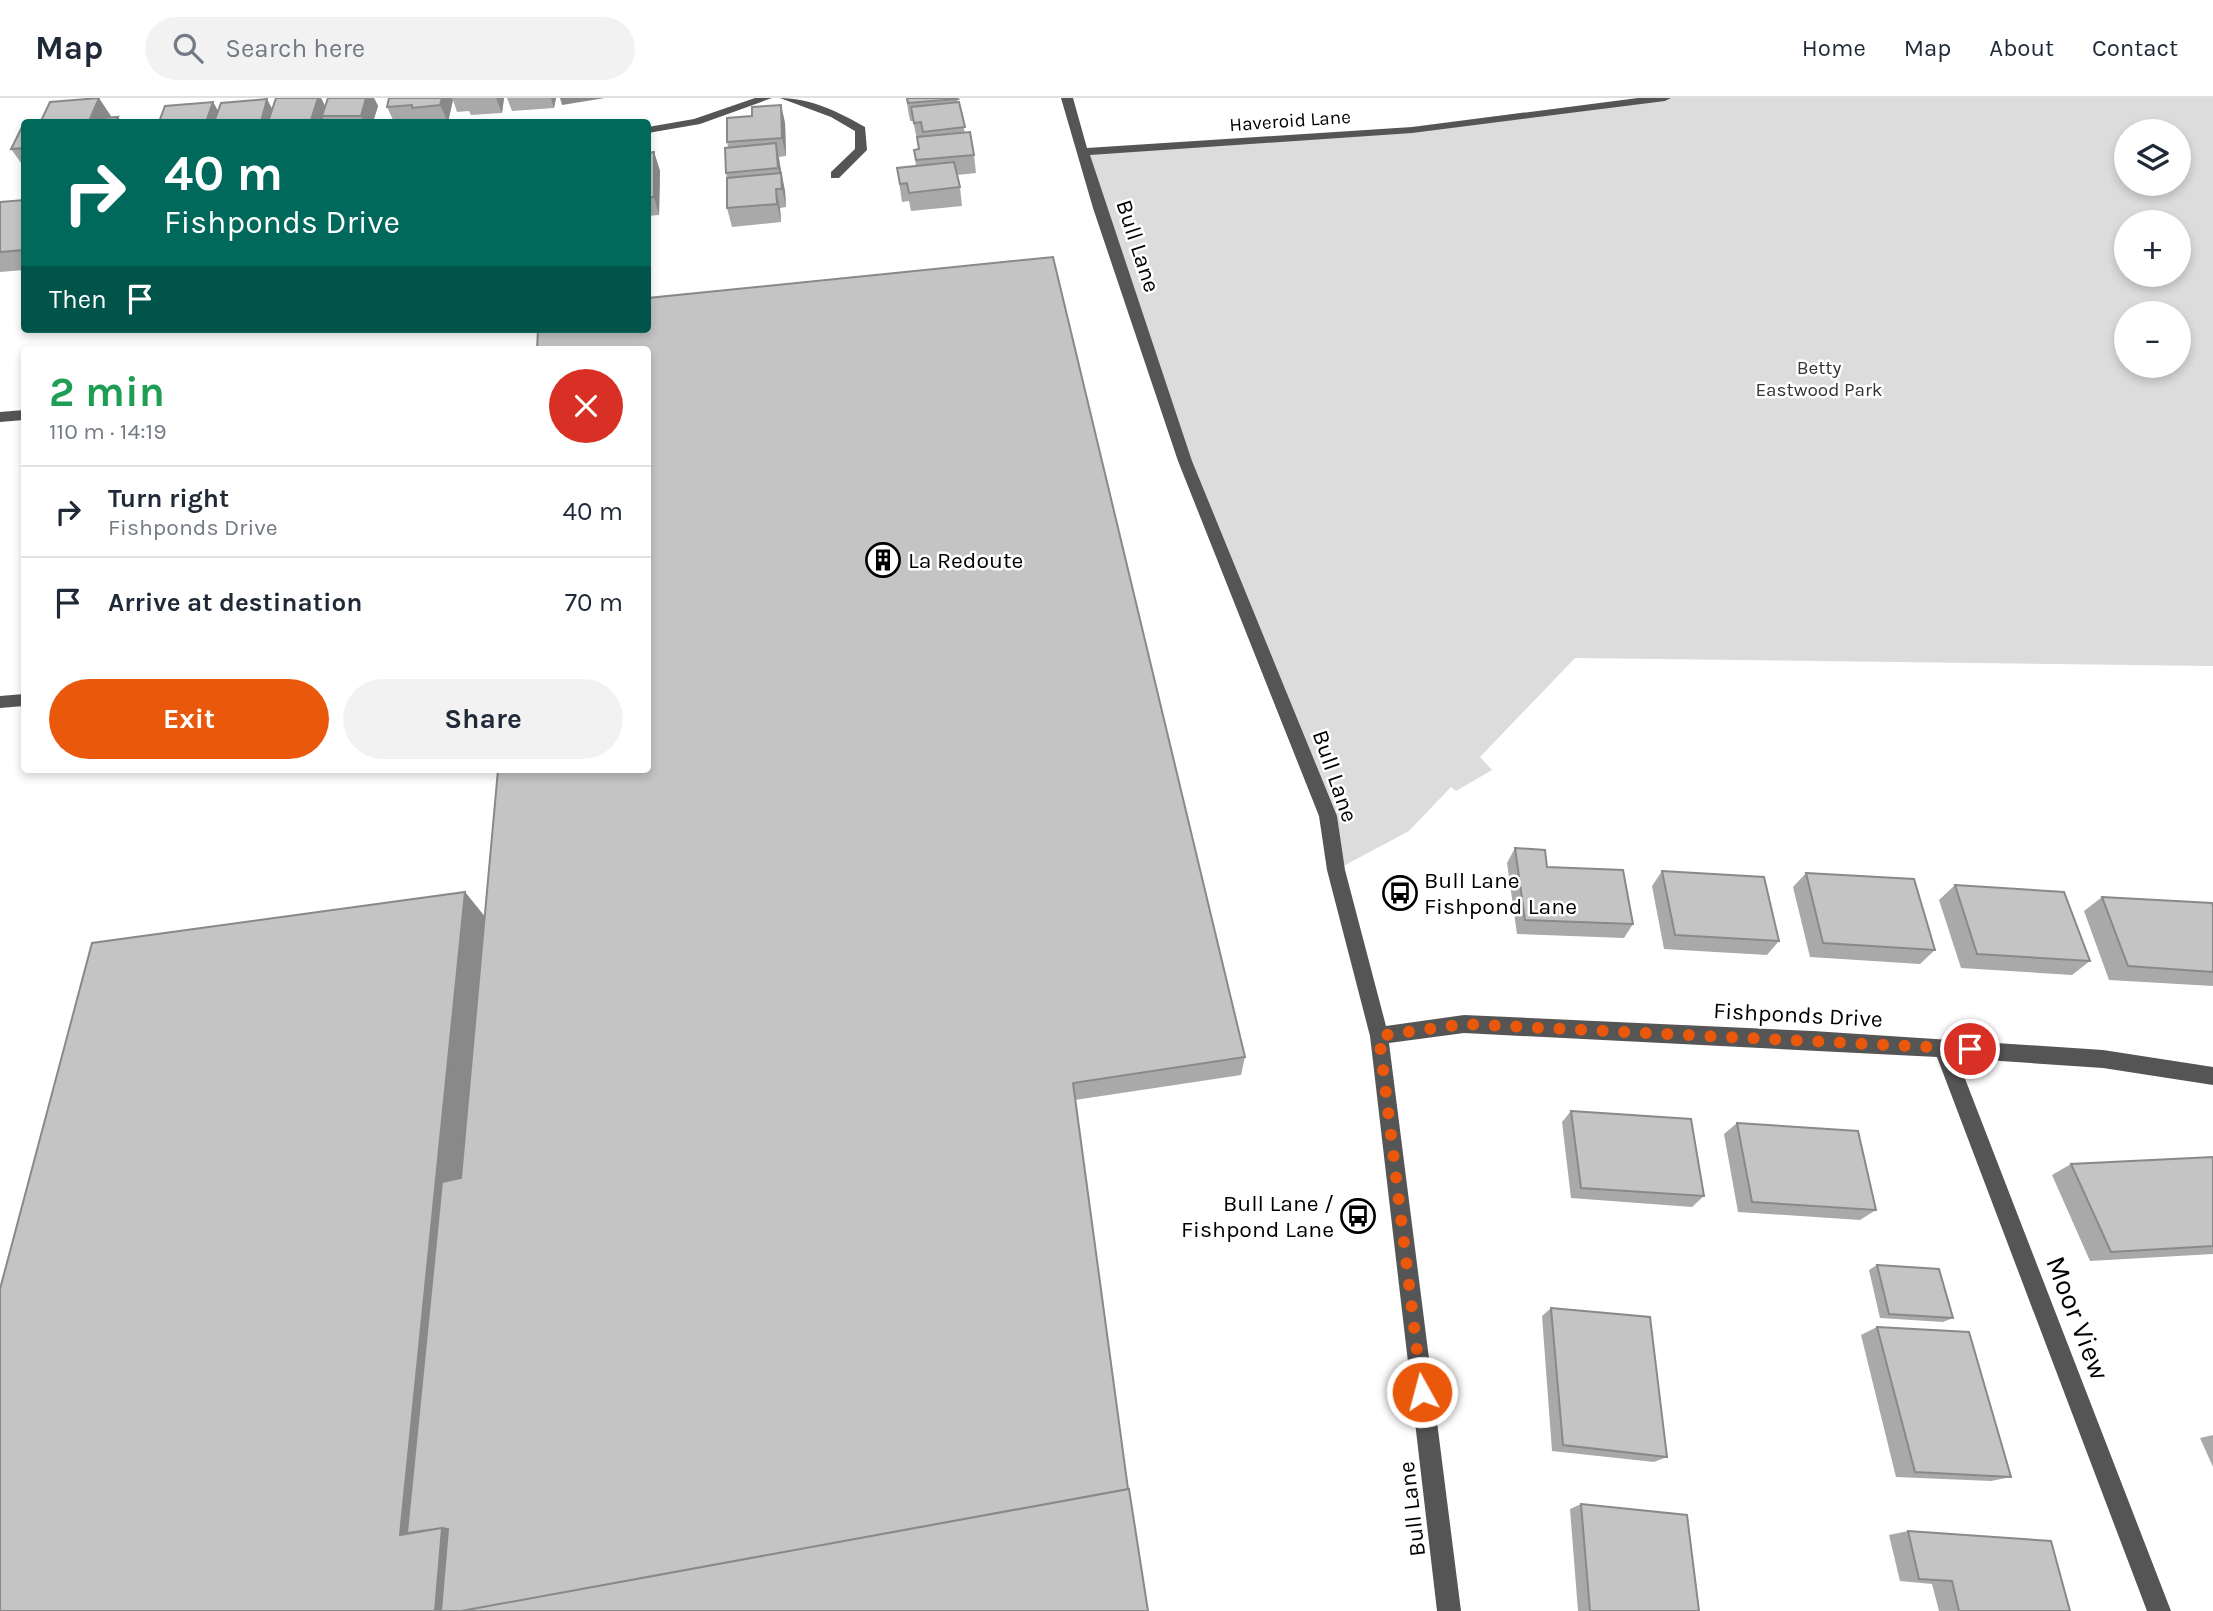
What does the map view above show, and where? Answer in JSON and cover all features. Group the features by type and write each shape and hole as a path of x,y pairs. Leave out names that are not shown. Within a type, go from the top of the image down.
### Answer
{"street":[{"path":"651,130 696,122 766,98"},
{"path":"786,98 835,115 861,129 861,149 835,175"},
{"name":"Bull Lane","path":"1067,98 1099,208 1185,461 1328,816 1336,870 1379,1036 1449,1611"},
{"name":"Haveroid Lane","path":"1084,152 1412,130 1665,98"},
{"path":"0,417 21,415"},
{"path":"0,702 21,700"},
{"name":"Fishponds Drive","path":"1379,1036 1464,1024 1943,1047 2103,1059 2213,1076"},
{"name":"Moor View","path":"1943,1047 2158,1611"}],"green space":[{"name":"Betty Eastwood Park","path":"1665,98 2213,98 2213,666 1575,658 1480,757 1492,770 1456,791 1451,787 1409,831 1336,870 1328,816 1185,461 1084,152 1412,130"}],"building":[{"path":"99,98 90,119 42,119 50,102"},
{"path":"276,98 318,98 311,119 269,119"},
{"path":"328,98 366,98 361,116 322,116"},
{"path":"389,98 442,98 440,105 412,108 412,105 387,107"},
{"path":"907,98 957,98 958,99 908,103"},
{"path":"267,99 262,119 215,119 221,103"},
{"path":"213,102 207,119 160,119 165,106"},
{"path":"959,102 965,127 923,132 921,122 914,123 911,107"},
{"path":"781,105 782,138 727,142 727,118 752,116 752,107"},
{"path":"21,129 21,148 11,149"},
{"path":"970,132 974,155 916,160 914,150 919,149 917,137"},
{"path":"776,143 778,168 726,173 725,148"},
{"path":"651,152 654,152 654,197 651,197"},
{"path":"954,162 960,187 909,193 907,183 900,184 897,168"},
{"path":"781,173 782,189 776,189 777,204 727,208 727,178"},
{"path":"21,200 21,250 0,252 0,202"},
{"name":"La Redoute","path":"1053,257 1245,1057 1073,1083 1128,1489 461,1611 441,1611 448,1529 407,1533 442,1182 461,1178 498,773 651,773 651,346 537,346 538,333 651,333 651,298"},
{"path":"1515,848 1545,850 1547,867 1623,870 1633,924 1525,920"},
{"path":"1662,871 1764,877 1779,941 1675,935"},
{"path":"1806,873 1914,879 1935,950 1823,943"},
{"path":"1955,885 2064,892 2090,961 1977,954"},
{"path":"465,892 400,1535 442,1528 435,1611 0,1611 0,1289 92,943"},
{"path":"2102,897 2212,903 2213,972 2128,966"},
{"path":"1571,1111 1691,1119 1704,1196 1581,1188"},
{"path":"1737,1123 1858,1131 1876,1210 1752,1202"},
{"path":"2213,1157 2213,1246 2111,1252 2071,1164"},
{"path":"1877,1265 1939,1269 1953,1318 1889,1314"},
{"path":"1551,1308 1650,1317 1667,1457 1563,1445"},
{"path":"1877,1327 1969,1332 2011,1477 1915,1472"},
{"path":"1129,1489 1148,1611 461,1611"},
{"path":"1581,1504 1687,1515 1699,1611 1590,1611"},
{"path":"1908,1531 2051,1541 2070,1611 1959,1611 1952,1581 1919,1579"}],"place":[{"name":"La Redoute","path":"883,560"},
{"name":"Bull Lane Fishpond Lane","path":"1400,893"},
{"name":"Bull Lane / Fishpond Lane","path":"1358,1216"}],"route":[{"path":"1422,1392 1379,1036 1464,1024 1970,1049"}]}
